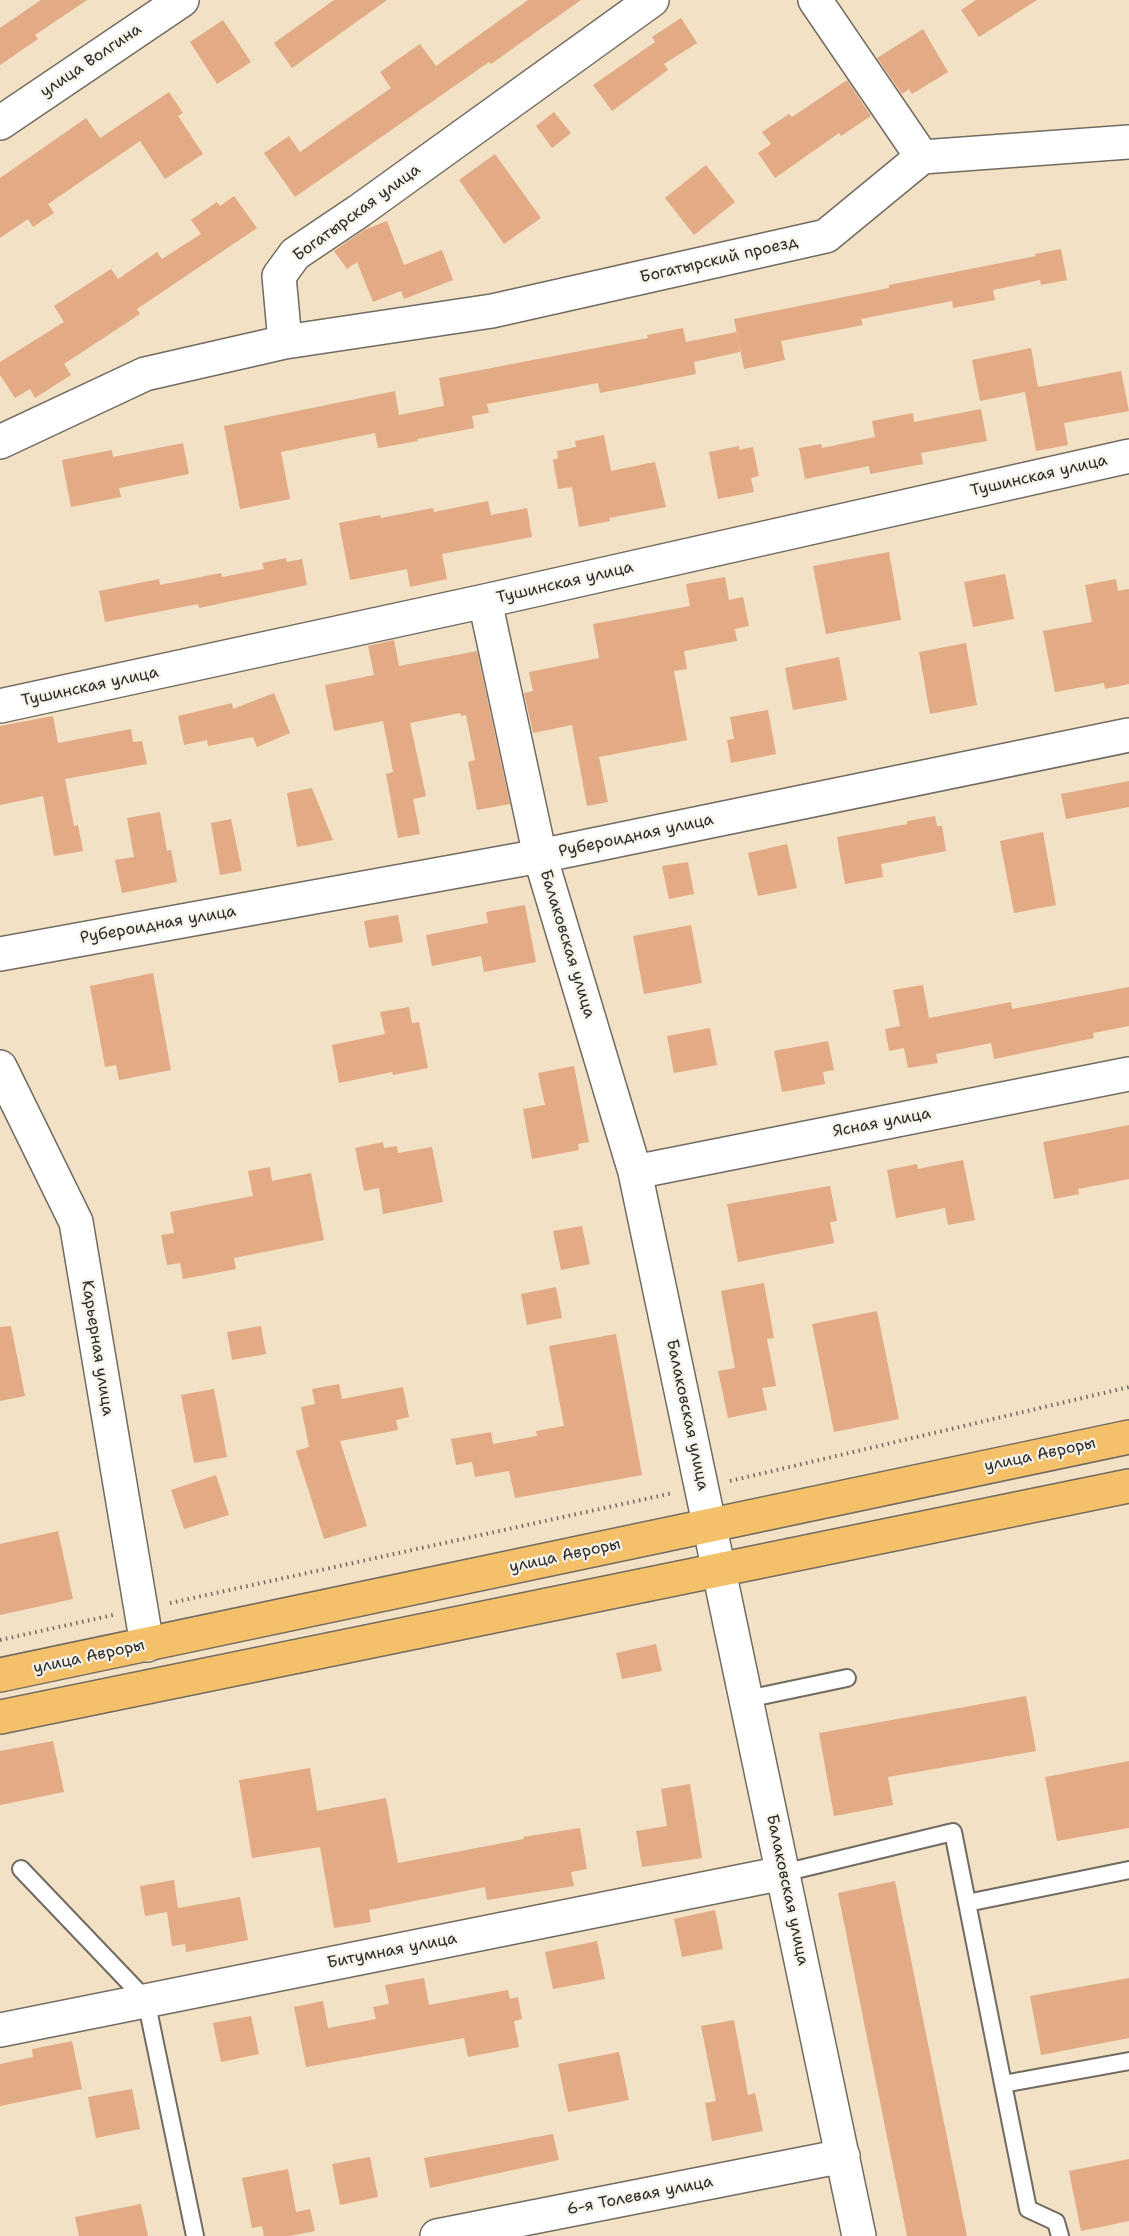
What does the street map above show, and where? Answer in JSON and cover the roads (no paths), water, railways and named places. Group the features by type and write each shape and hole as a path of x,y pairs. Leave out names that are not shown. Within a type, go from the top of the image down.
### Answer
{"main road":[{"name":"улица Авроры","path":"0,1676 1129,1437"},
{"path":"0,1717 1129,1486"}],"street":[{"name":"улица Волгина","path":"0,123 182,0"},
{"name":"Богатырская улица","path":"285,342 279,276 295,254 359,212 652,0"},
{"path":"815,0 922,158 1129,142"},
{"name":"Богатырский проезд","path":"285,342 492,310 826,236 922,158"},
{"path":"0,442 145,374 285,342"},
{"name":"Тушинская улица","path":"0,706 485,601 1129,456"},
{"name":"Балаковская улица","path":"485,601 540,856 635,1172 860,2236"},
{"name":"Рубероидная улица","path":"0,954 540,856 1129,735"},
{"name":"Карьерная улица","path":"0,1067 76,1222 147,1645"},
{"name":"Ясная улица","path":"635,1172 1129,1074"},
{"name":"Битумная улица","path":"0,2030 783,1873"},
{"name":"6-я Толевая улица","path":"437,2236 843,2156"}],"lane":[{"path":"747,1699 847,1678"},
{"path":"783,1873 953,1832 1028,2210 1056,2222 1060,2236"},
{"path":"21,1869 146,2000 195,2236"},
{"path":"967,1903 1129,1870"},
{"path":"1003,2084 1129,2061"}]}
